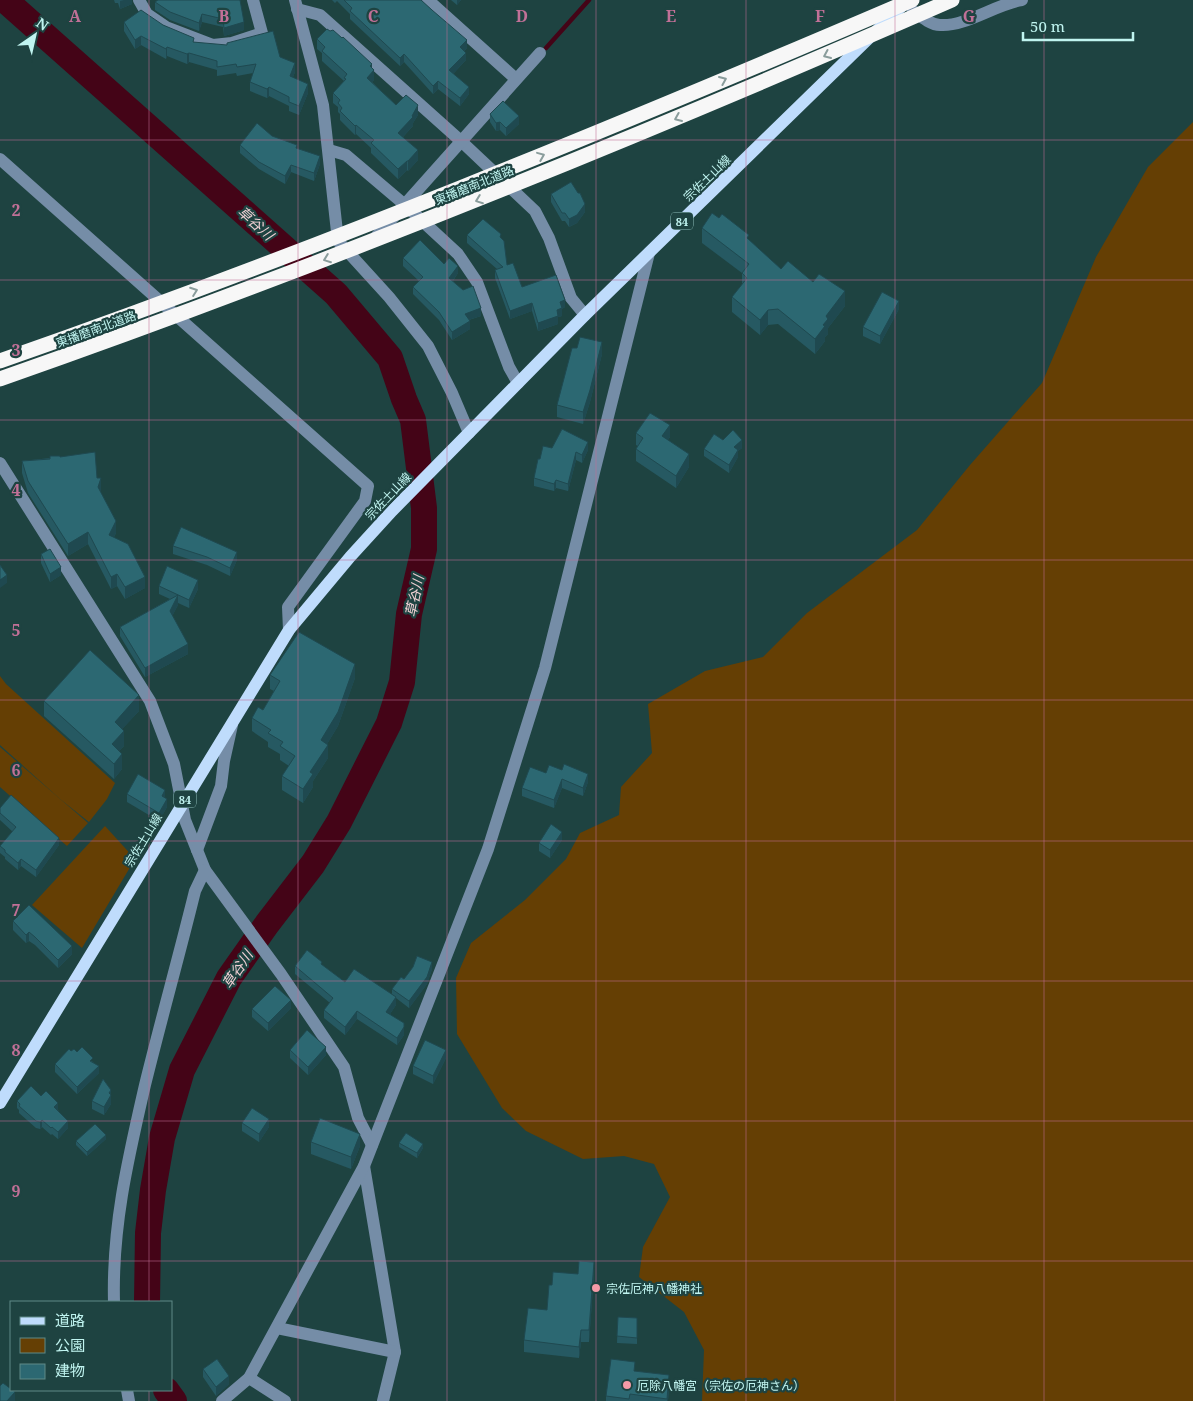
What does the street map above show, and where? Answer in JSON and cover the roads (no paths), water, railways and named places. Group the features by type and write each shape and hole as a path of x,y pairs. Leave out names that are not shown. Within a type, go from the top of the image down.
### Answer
{"highway":[{"name":"東播磨南北道路","path":"0,379 224,298 492,195 779,76 952,0"},
{"name":"東播磨南北道路","path":"0,361 309,248 479,181 640,115 905,1"}],"main road":[{"name":"宗佐土山線","path":"0,1102 289,630 350,557 392,511 585,315 905,1"}],"street":[{"path":"139,0 147,14 166,27 213,45 232,43 262,33 253,0"},
{"path":"428,0 516,79"},
{"path":"905,1 924,19 939,26 958,23 990,9 1022,0"},
{"path":"296,5 320,15 462,142 535,211 549,238 571,298 585,315"},
{"path":"296,5 324,105 338,241 389,297 428,346 452,393 469,433"},
{"path":"356,260 540,53"},
{"path":"329,150 346,154 458,254 477,282 509,368 518,384"},
{"path":"0,159 368,486 365,502 288,607 289,630"},
{"path":"222,1401 249,1378 364,1166 488,849 545,668 649,253"},
{"path":"0,464 150,702 174,764 181,805 205,870 281,974 344,1067 358,1118 372,1145"},
{"path":"197,850 222,786 224,761 232,722"},
{"path":"114,1301 117,1223 123,1185 156,1042 195,891 205,870"},
{"path":"364,1166 395,1352 383,1401"},
{"path":"277,1328 395,1352"},
{"path":"249,1378 285,1401"}],"waterway":[{"name":"草谷川","path":"5,0 336,294 390,358 413,420 424,508 424,549 409,614 402,682 389,723 339,822 313,864 229,978 182,1070 162,1138 153,1190 148,1233 147,1301"},
{"path":"546,48 589,0"},
{"name":"草谷川","path":"167,1391 174,1401"}],"place":[{"name":"宗佐厄神八幡神社","path":"596,1288"},
{"name":"厄除八幡宮（宗佐の厄神さん）","path":"627,1385"}]}
